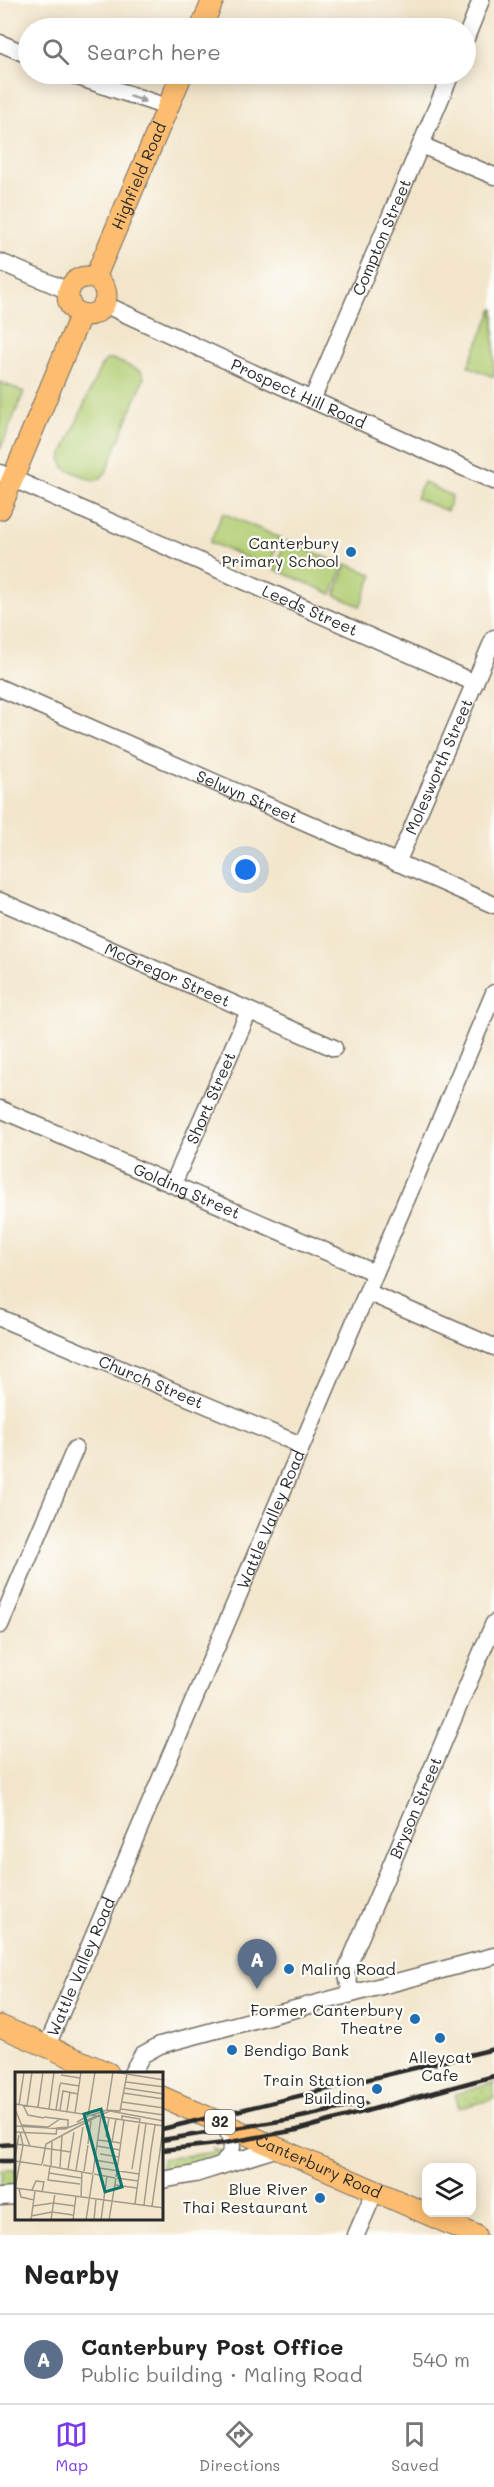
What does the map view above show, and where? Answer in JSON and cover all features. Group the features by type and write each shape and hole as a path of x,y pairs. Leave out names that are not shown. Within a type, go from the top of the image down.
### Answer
{"main road":[{"path":"205,18 213,0"},
{"name":"Highfield Road","path":"95,278 177,84"},
{"path":"81,278 95,278 105,291 104,304 95,314 81,314 69,303 69,291 81,278"},
{"path":"0,509 6,476 81,314"},
{"path":"0,2026 106,2072"},
{"name":"Canterbury Road","path":"164,2098 475,2235"}],"street":[{"path":"473,18 481,0"},
{"path":"0,43 18,51"},
{"path":"99,84 167,107"},
{"name":"Compton Street","path":"312,400 447,84"},
{"path":"421,145 494,176"},
{"path":"0,262 69,291"},
{"name":"Prospect Hill Road","path":"104,304 494,481"},
{"name":"Leeds Street","path":"6,476 475,683"},
{"name":"Molesworth Street","path":"397,863 494,638"},
{"name":"Selwyn Street","path":"0,688 494,905"},
{"name":"McGregor Street","path":"0,902 334,1048"},
{"name":"Wattle Valley Road","path":"47,2046 494,993"},
{"name":"Short Street","path":"173,1184 249,1011"},
{"name":"Golding Street","path":"0,1108 375,1272"},
{"path":"367,1292 494,1347"},
{"name":"Church Street","path":"0,1318 301,1445"},
{"path":"0,1625 75,1449"},
{"name":"Bryson Street","path":"351,1993 346,1971 494,1623"},
{"path":"132,2072 141,2055 160,2045 494,1956"},
{"path":"221,2166 232,2151 231,2138 225,2125"},
{"path":"164,2180 195,2174 278,2148"},
{"path":"356,2235 375,2191"},
{"path":"0,2197 15,2196"}],"green space":[{"path":"494,309 494,377 468,366"},
{"path":"112,359 141,371 144,378 106,472 94,481 64,468 61,458 100,368 106,360"},
{"path":"0,382 24,392 0,450"},
{"path":"423,482 452,496 447,511 416,498"},
{"path":"223,513 280,538 268,567 210,542"},
{"path":"286,541 344,565 332,594 274,569"},
{"path":"347,564 373,575 360,606 335,595"},
{"path":"494,2083 494,2099 459,2108 455,2094"},
{"path":"214,2148 224,2153 221,2160 164,2174 164,2159 215,2152"},
{"path":"0,2170 15,2170 15,2189 0,2190"}],"railway":[{"path":"164,2129 494,2049"},
{"path":"164,2150 225,2143 297,2130 494,2076"},
{"path":"164,2140 292,2119 366,2103"},
{"path":"0,2145 15,2144"},
{"path":"0,2161 15,2161"}],"place":[{"name":"Canterbury Primary School","path":"351,552"},
{"name":"Maling Road","path":"289,1969"},
{"name":"Canterbury Post Office","path":"257,1989"},
{"name":"Former Canterbury Theatre","path":"415,2019"},
{"name":"Alleycat Cafe","path":"440,2038"},
{"name":"Bendigo Bank","path":"232,2050"},
{"name":"Train Station Building","path":"377,2089"},
{"name":"Blue River Thai Restaurant","path":"320,2198"}]}
